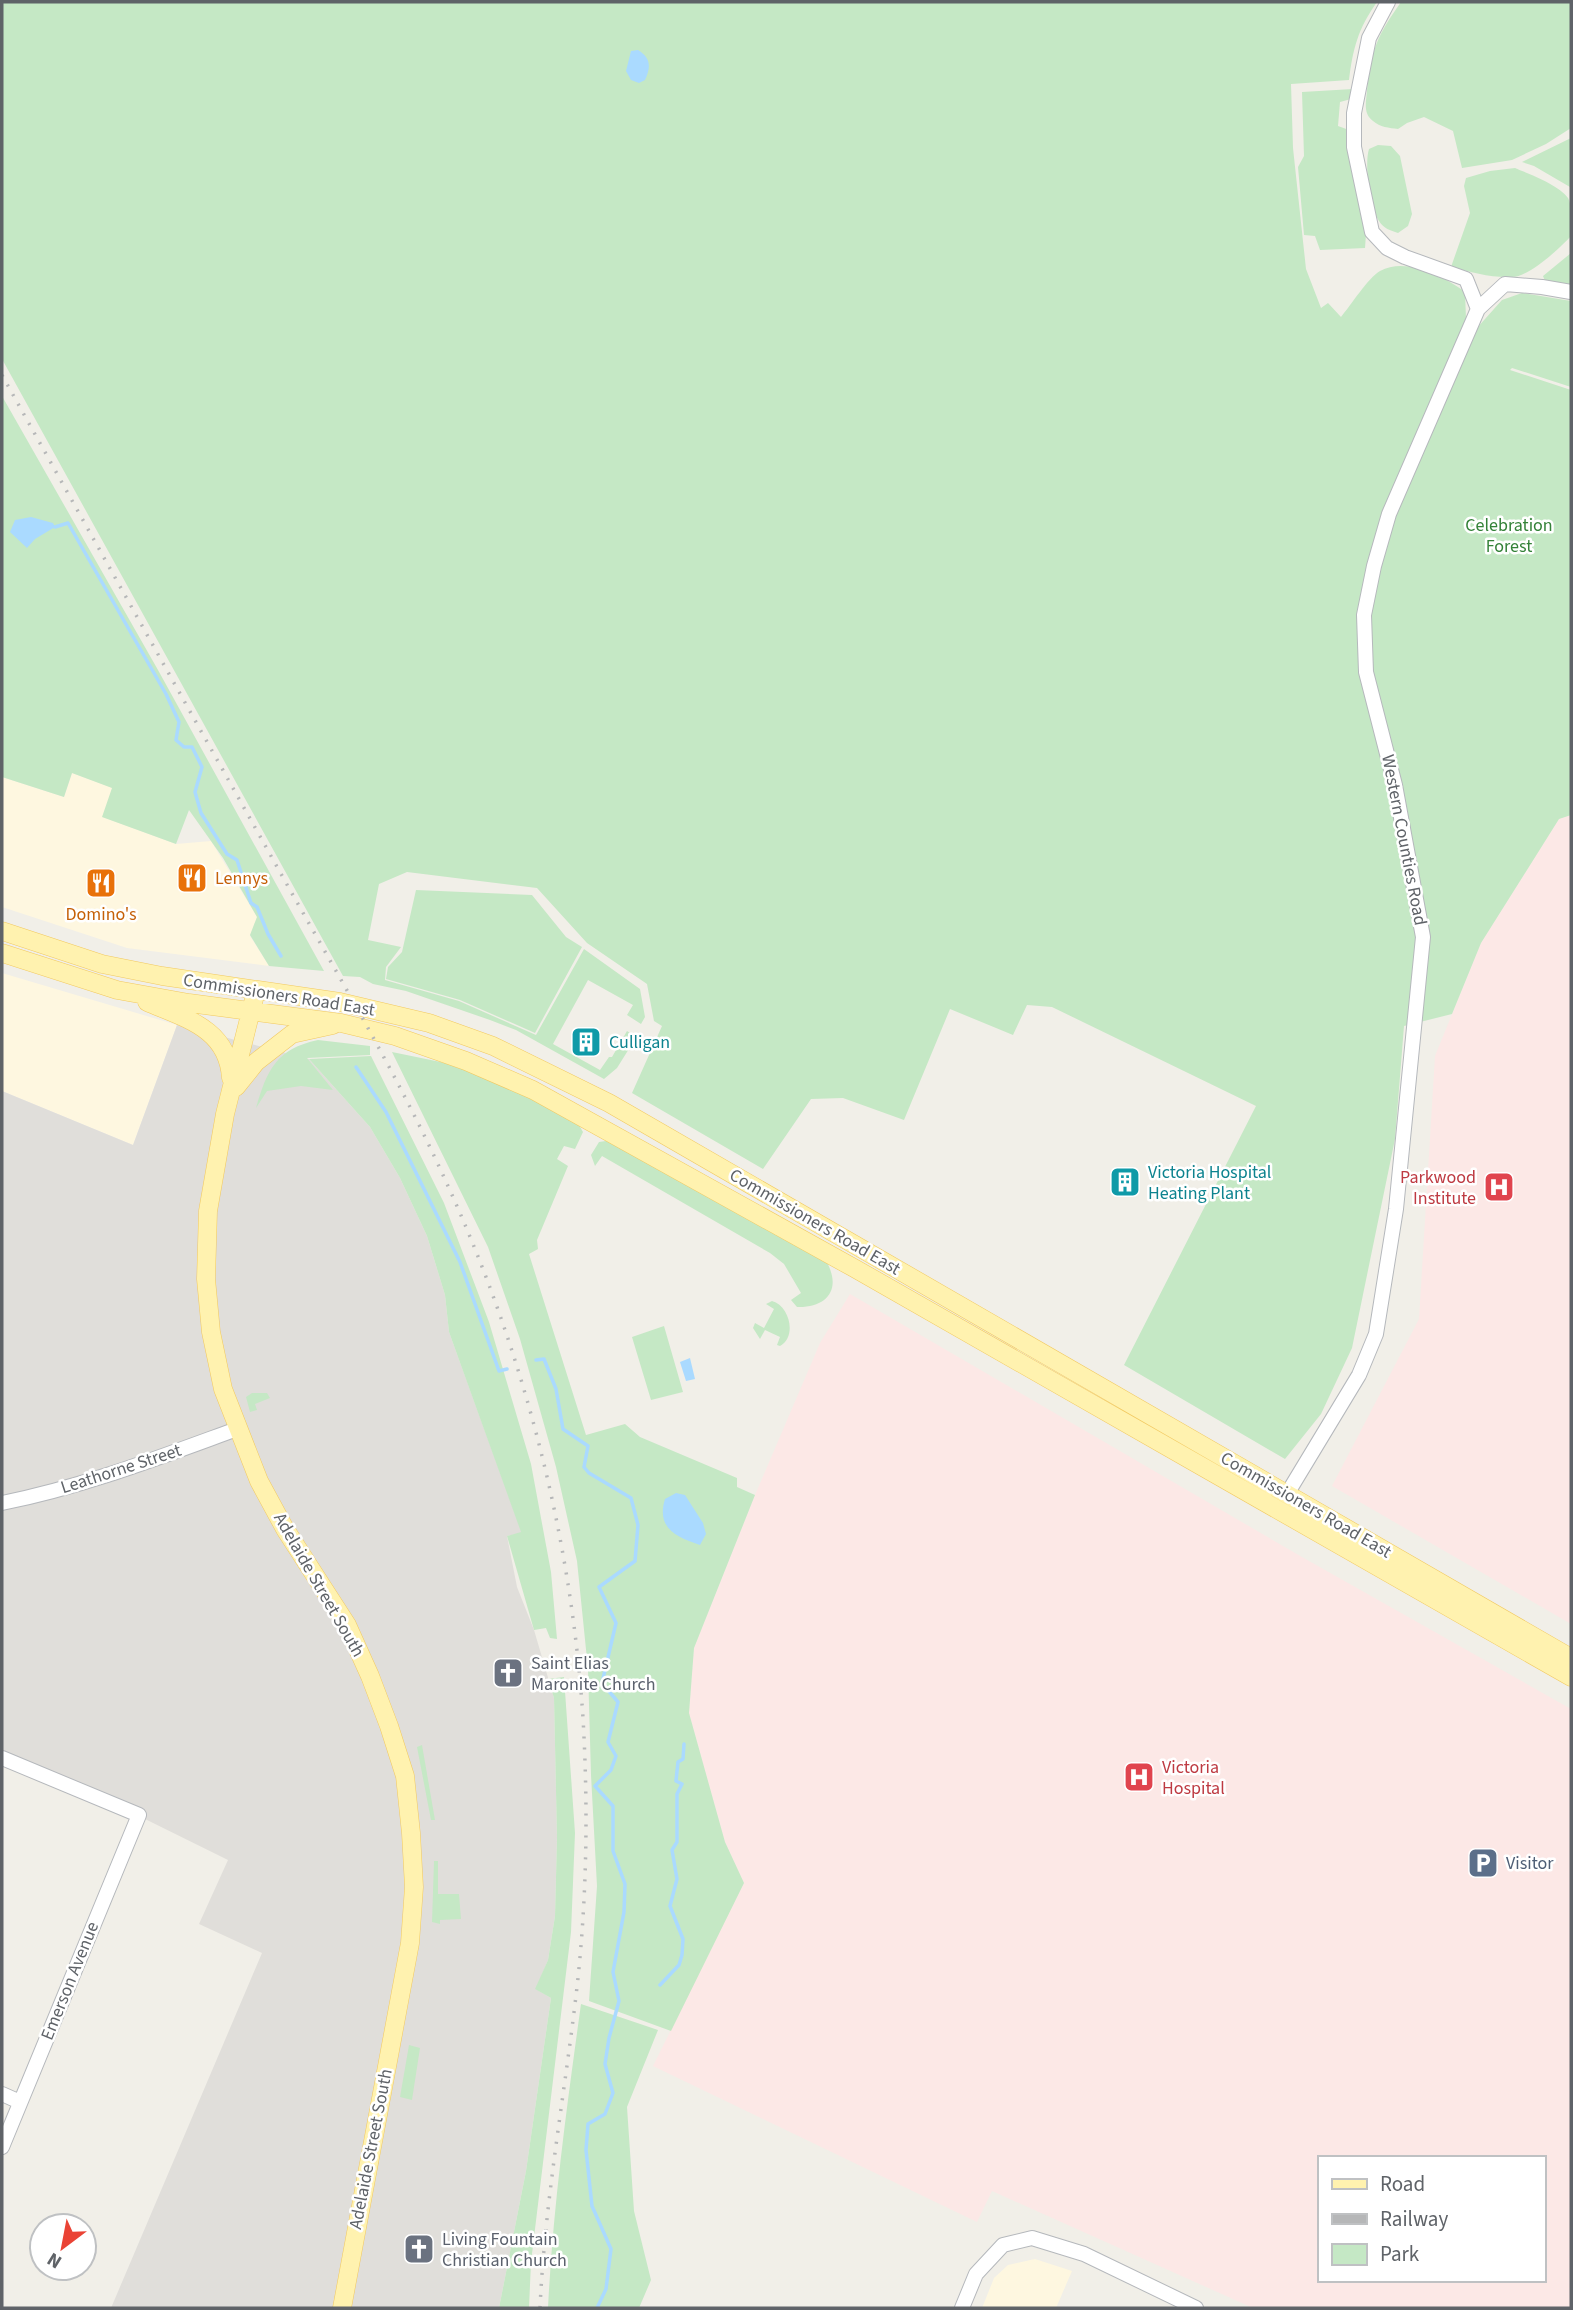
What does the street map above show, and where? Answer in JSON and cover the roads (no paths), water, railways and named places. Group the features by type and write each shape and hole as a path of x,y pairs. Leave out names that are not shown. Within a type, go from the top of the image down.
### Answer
{"main road":[{"name":"Commissioners Road East","path":"2,931 102,964 255,991 340,1002 429,1023 493,1046 540,1067 609,1102 1571,1658"},
{"name":"Commissioners Road East","path":"2,953 117,990 189,1003 341,1023 395,1036 466,1060 533,1090 842,1261 1571,1677"},
{"path":"117,990 195,1023 218,1040 230,1061 232,1092"},
{"name":"Adelaide Street South","path":"255,991 225,1114 208,1211 206,1279 211,1332 223,1389 259,1481 285,1530 347,1625 370,1676 405,1776 414,1887 410,1943 342,2308"},
{"path":"232,1092 256,1062 292,1034 341,1023"}],"street":[{"path":"1388,2 1369,38 1354,113 1354,147 1372,232 1387,248 1405,257 1466,279 1478,309"},
{"name":"Western Counties Road","path":"1287,1494 1359,1375 1376,1334 1396,1209 1423,937 1395,785 1366,672 1364,615 1374,566 1389,514 1478,309 1505,284 1571,292"},
{"name":"Leathorne Street","path":"2,1503 102,1478 237,1429"},
{"name":"Emerson Avenue","path":"2,1758 139,1815 2,2147"},
{"path":"2,2094 20,2102"},
{"path":"961,2308 976,2274 1003,2245 1032,2238 1084,2254 1196,2308"}],"water":[{"path":"638,50 648,60 649,67 645,80 639,83 631,80 626,71 631,51"},
{"path":"31,517 53,523 55,527 35,539 27,548 10,532 15,520"},
{"path":"690,1358 695,1379 686,1381 680,1362"},
{"path":"676,1493 685,1495 703,1523 706,1534 700,1545 676,1535 666,1524 663,1517 665,1499"}],"waterway":[{"path":"55,527 68,523 166,694 179,722 176,740 184,747 192,747 202,767 195,792 201,813 227,854 237,860 251,903 257,907 281,956"},
{"path":"356,1067 386,1112 460,1262 499,1371 507,1369"},
{"path":"536,1360 544,1359 556,1389 563,1429 588,1446 584,1467 589,1473 631,1498 638,1525 635,1561 599,1587 616,1623 602,1683 618,1702 608,1742 616,1756 611,1770 595,1786 613,1806 613,1851 625,1884 624,1912 613,1972 619,2001 605,2064 613,2093 605,2114 588,2124 586,2150 592,2206 611,2249 606,2289 597,2308"},
{"path":"660,1985 679,1965 682,1955 683,1939 670,1906 677,1879 672,1850 677,1842 677,1794 682,1784 676,1781 678,1762 683,1759 684,1744"}],"railway":[{"path":"2,375 361,1015 428,1143 475,1249 521,1379 540,1446 568,1581 577,1649 586,1783 585,1880 578,1978 551,2184 540,2308"}],"place":[{"name":"Lennys","path":"192,878"},
{"name":"Domino's","path":"101,883"},
{"name":"Culligan","path":"586,1042"},
{"name":"Victoria Hospital Heating Plant","path":"1125,1182"},
{"name":"Parkwood Institute","path":"1499,1187"},
{"name":"Saint Elias Maronite Church","path":"508,1673"},
{"name":"Victoria Hospital","path":"1139,1777"},
{"name":"Visitor","path":"1483,1863"},
{"name":"Living Fountain Christian Church","path":"419,2249"}],"park label":[{"name":"Celebration Forest","path":"1509,535"}]}
